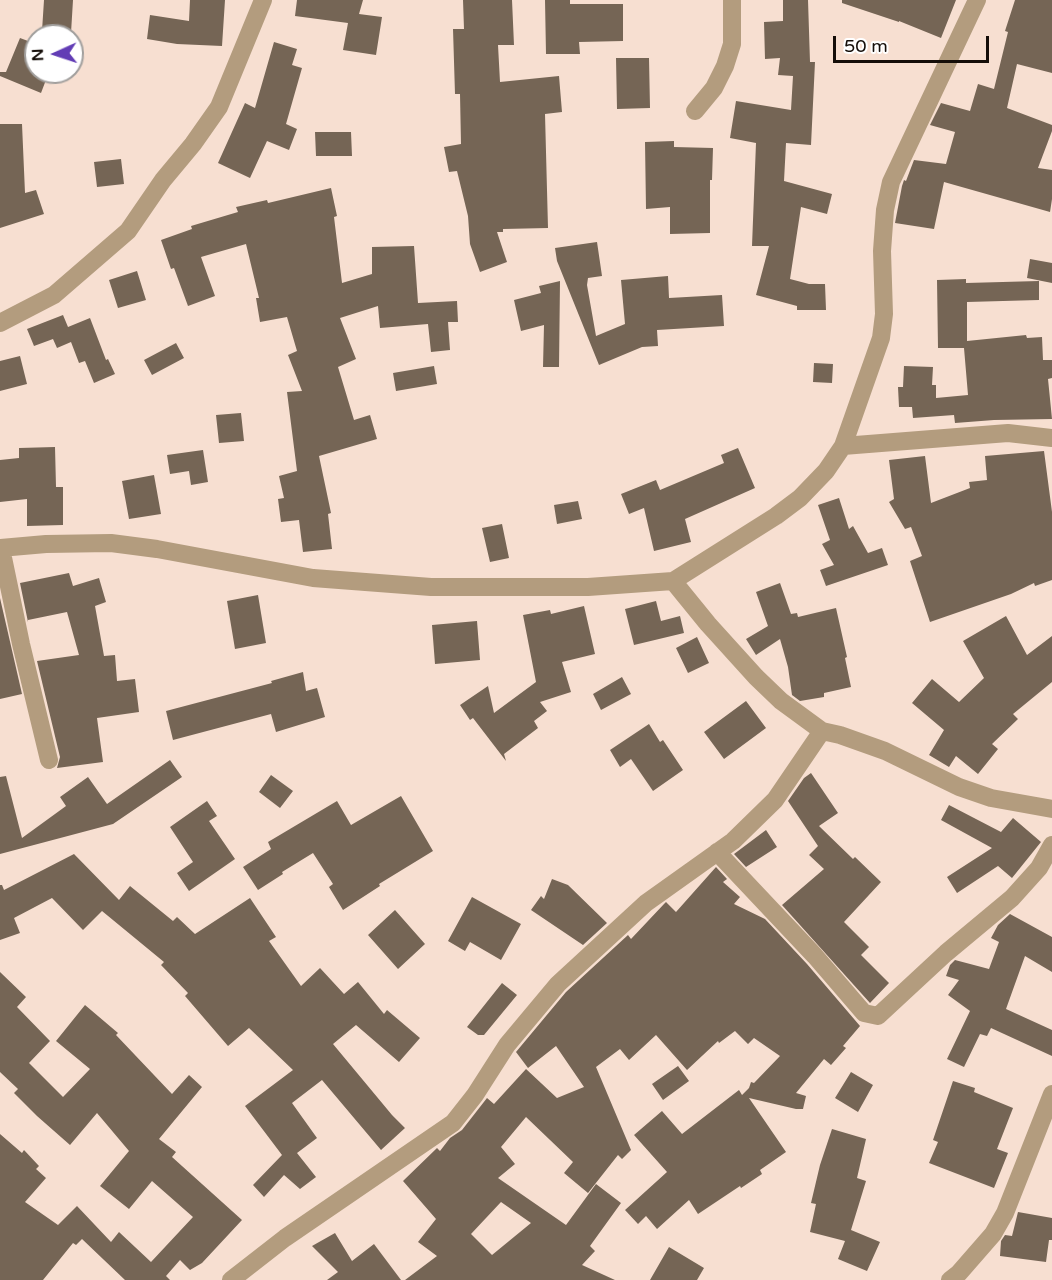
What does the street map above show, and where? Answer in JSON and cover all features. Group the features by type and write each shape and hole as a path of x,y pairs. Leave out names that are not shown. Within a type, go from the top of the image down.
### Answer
{"street":[{"path":"0,323 54,295 128,231 163,180 193,144 219,107 263,0"},
{"path":"695,111 714,88 725,66 732,44 732,0"},
{"path":"49,760 1,548 46,544 111,543 313,578 431,587 588,587 673,581 776,516 800,498 826,471 843,446 881,339 884,314 882,251 885,210 891,182 976,0"},
{"path":"843,446 1008,433 1052,438"},
{"path":"673,581 756,677 782,701 822,731 885,751 959,787 991,798 1052,809"},
{"path":"231,1280 285,1238 453,1124 507,1045 558,984 646,903 733,841 774,800 822,731"},
{"path":"717,852 815,956 864,1013 878,1016 946,953 1012,898 1039,868 1052,845"},
{"path":"950,1280 993,1234 1005,1213 1052,1094"}],"building":[{"path":"44,0 73,0 72,24 42,24"},
{"path":"190,0 225,0 222,46 177,44 147,39 150,15 189,21"},
{"path":"297,0 363,0 359,14 382,17 376,55 343,50 348,23 295,16"},
{"path":"463,0 512,0 514,45 498,45 500,82 559,76 562,112 545,114 548,228 503,229 503,232 497,232 507,262 480,272 470,244 468,216 457,171 449,172 444,147 461,144 460,94 455,94 453,29 464,29"},
{"path":"545,0 570,0 570,4 623,4 623,41 579,42 580,54 546,54"},
{"path":"783,0 808,0 810,62 815,62 811,145 786,143 784,181 832,194 827,214 801,207 790,279 809,284 825,284 826,310 797,310 797,306 756,295 769,246 752,246 756,143 730,138 736,101 791,110 793,76 778,75 780,58 765,59 764,22 783,21"},
{"path":"842,0 956,0 941,38 899,21 842,3"},
{"path":"1015,0 1052,0 1052,73 1017,64 1007,108 1052,125 1052,131 1038,168 1052,170 1050,212 944,182 934,229 895,223 902,186 914,160 946,164 955,132 930,125 941,103 970,111 978,84 994,89 1008,32 1005,31"},
{"path":"20,38 24,40 24,84 44,84 41,93 0,76 0,72 6,72"},
{"path":"274,42 297,49 292,65 302,68 286,124 297,129 289,150 267,141 250,178 218,163 245,103 255,108"},
{"path":"616,58 649,58 650,108 617,109"},
{"path":"0,124 22,124 25,193 36,190 44,214 0,228"},
{"path":"315,132 351,132 352,156 316,156"},
{"path":"674,141 674,147 713,148 712,180 710,180 710,233 670,234 670,207 646,209 645,142"},
{"path":"121,159 124,184 97,187 94,162"},
{"path":"331,188 337,216 334,217 342,283 372,274 372,247 414,246 418,303 457,301 458,322 448,322 450,350 431,352 428,324 380,328 378,306 340,318 356,359 338,367 354,420 370,415 377,439 319,456 331,513 328,514 332,549 303,552 299,520 281,522 278,499 284,498 279,476 297,471 287,392 302,391 288,355 297,351 287,317 260,322 256,298 259,298 246,244 201,257 215,296 188,306 161,240 192,229 191,226 238,212 236,207 267,200 268,203"},
{"path":"597,242 602,276 588,278 587,285 596,336 625,324 621,280 668,276 669,298 722,295 724,326 657,330 658,346 642,347 599,365 557,261 555,248"},
{"path":"1030,259 1052,263 1052,283 1027,278"},
{"path":"137,271 146,300 118,308 109,280"},
{"path":"966,279 966,283 1039,281 1039,300 967,302 967,341 1026,335 1027,338 1042,337 1043,360 1052,360 1052,378 1048,379 1052,419 955,423 954,415 913,418 912,407 899,407 898,387 903,387 904,366 933,367 932,385 936,385 936,398 968,395 964,348 938,348 937,280"},
{"path":"560,281 559,367 543,367 544,325 521,331 514,300 541,293 539,286"},
{"path":"63,315 68,327 90,318 106,360 108,359 115,374 94,383 85,361 79,363 71,342 57,348 53,339 34,346 27,329"},
{"path":"176,343 184,358 152,375 144,360"},
{"path":"20,356 27,384 0,391 0,361"},
{"path":"814,363 833,364 832,383 813,382"},
{"path":"434,366 437,384 396,391 393,373"},
{"path":"241,413 244,441 219,443 216,415"},
{"path":"55,447 56,487 63,487 63,525 27,526 27,499 0,502 0,460 19,458 19,448"},
{"path":"738,448 755,488 685,519 691,542 654,551 644,508 629,514 621,494 656,480 660,490 724,463 721,455"},
{"path":"203,450 208,482 191,485 189,471 170,474 167,455"},
{"path":"1044,451 1052,512 1052,580 1035,586 1034,583 1011,594 930,622 910,561 922,556 911,527 905,529 889,502 894,499 889,460 925,456 931,503 970,488 969,482 987,480 985,456"},
{"path":"154,475 161,514 129,519 122,481"},
{"path":"839,498 849,529 853,526 868,553 882,548 888,565 826,586 820,570 834,565 822,544 830,540 818,505"},
{"path":"578,501 582,519 557,524 554,505"},
{"path":"502,524 509,558 490,562 482,528"},
{"path":"69,573 73,586 99,578 106,602 95,606 104,656 115,655 117,681 135,679 139,712 97,718 103,762 57,768 60,757 37,661 79,655 67,612 28,620 28,622 20,583"},
{"path":"780,583 791,614 797,613 798,617 836,608 851,687 824,693 824,697 800,701 792,695 788,667 780,639 756,655 746,639 768,626 756,592"},
{"path":"258,595 266,643 235,649 227,601"},
{"path":"0,598 22,694 0,699"},
{"path":"656,601 661,621 680,616 684,633 634,645 625,609"},
{"path":"584,606 595,654 562,662 571,692 540,702 547,711 534,721 538,728 504,754 506,761 460,705 488,686 494,713 536,682 523,615 550,610 551,614"},
{"path":"1006,616 1027,655 1052,636 1052,682 1013,714 1018,719 992,744 998,749 978,774 956,756 949,767 929,755 944,730 912,703 932,679 959,702 984,678 963,641"},
{"path":"477,621 480,660 435,664 432,625"},
{"path":"697,637 709,663 688,673 676,648"},
{"path":"303,672 306,691 317,688 325,717 276,732 271,714 173,740 166,711 272,683 271,681"},
{"path":"622,677 631,694 601,710 593,694"},
{"path":"746,701 766,728 724,759 704,732"},
{"path":"649,724 660,742 663,740 683,770 653,791 631,759 620,767 610,750"},
{"path":"170,760 182,777 113,824 0,854 0,777 6,776 22,838 66,806 60,797 88,777 107,804"},
{"path":"811,773 838,813 819,826 881,882 844,922 869,947 861,955 889,983 870,1003 782,905 824,869 809,855 818,846 788,801 804,778"},
{"path":"271,775 293,791 280,808 259,792"},
{"path":"401,796 433,851 379,884 380,886 343,910 329,887 333,884 313,853 258,890 243,867 271,849 268,842 337,801 351,825"},
{"path":"207,801 217,816 209,821 235,859 189,891 177,873 193,862 170,827"},
{"path":"949,805 1001,832 1013,818 1041,842 1012,878 998,866 957,893 947,877 992,848 941,820"},
{"path":"766,830 777,847 746,867 734,854"},
{"path":"74,854 119,900 130,886 173,921 177,917 195,934 250,898 276,937 269,941 301,986 320,968 344,994 358,982 384,1014 387,1010 420,1038 399,1062 356,1025 333,1044 405,1128 381,1150 322,1080 292,1103 317,1138 297,1153 316,1177 300,1189 284,1175 264,1197 253,1185 282,1155 245,1106 293,1070 249,1028 228,1046 185,996 188,993 161,965 164,962 102,911 83,930 52,898 14,918 20,933 0,940 0,885 4,890"},
{"path":"716,867 727,879 723,882 740,897 734,904 765,919 860,1026 843,1046 846,1048 831,1065 824,1059 796,1093 806,1096 803,1109 749,1098 786,1152 760,1170 762,1174 698,1214 689,1200 657,1229 646,1216 638,1224 625,1210 667,1172 634,1135 662,1111 682,1134 739,1090 742,1095 751,1082 754,1083 780,1056 754,1038 748,1044 735,1031 719,1043 718,1041 687,1070 656,1035 629,1060 620,1049 596,1067 631,1150 622,1159 618,1155 588,1193 564,1173 573,1162 526,1117 501,1147 515,1164 498,1178 566,1225 596,1184 621,1203 590,1246 595,1251 582,1265 615,1280 405,1280 437,1256 418,1242 436,1219 403,1181 437,1148 440,1151 450,1138 462,1130 487,1098 494,1104 526,1069 557,1098 584,1087 556,1046 528,1068 516,1052 566,992 628,935 631,939 666,902 676,912","holes":["501,1202 531,1223 492,1255 471,1234"]},
{"path":"552,879 568,885 607,923 583,945 531,910 541,896 544,899"},
{"path":"472,897 521,924 501,960 470,942 465,951 448,941"},
{"path":"395,910 425,944 398,969 368,935"},
{"path":"1010,914 1052,937 1052,972 1025,956 1006,1009 1052,1030 1052,1056 991,1028 987,1036 980,1034 964,1067 947,1059 970,1011 948,995 959,980 946,976 950,965 955,960 989,969 999,942 991,938 998,925"},
{"path":"0,972 26,997 17,1007 50,1041 29,1063 63,1097 90,1069 56,1041 85,1005 118,1033 116,1035 172,1094 189,1075 202,1087 159,1139 176,1152 172,1157 242,1220 202,1263 190,1270 180,1260 166,1276 170,1280 125,1280 82,1239 76,1245 73,1243 43,1280 0,1280 0,1134 22,1153 24,1150 39,1166 36,1169 46,1178 25,1202 58,1225 77,1206 111,1242 119,1232 151,1262 193,1217 152,1181 129,1209 100,1186 129,1151 97,1113 70,1145 14,1093 18,1089 0,1072"},
{"path":"502,983 517,995 484,1035 478,1035 467,1027"},
{"path":"678,1066 689,1081 663,1100 652,1084"},
{"path":"851,1072 873,1085 858,1112 835,1098"},
{"path":"953,1081 975,1088 974,1092 1013,1108 997,1149 1008,1153 994,1188 929,1163 938,1142 933,1140"},
{"path":"832,1129 866,1139 857,1178 866,1181 851,1230 880,1242 867,1271 838,1259 845,1241 810,1232 816,1204 811,1203"},
{"path":"1018,1212 1052,1218 1052,1240 1049,1240 1046,1262 1000,1256 1001,1241 1005,1235 1012,1236"},
{"path":"335,1233 352,1261 374,1244 401,1280 327,1280 338,1272 312,1246"},
{"path":"669,1247 704,1268 697,1280 650,1280"}]}
